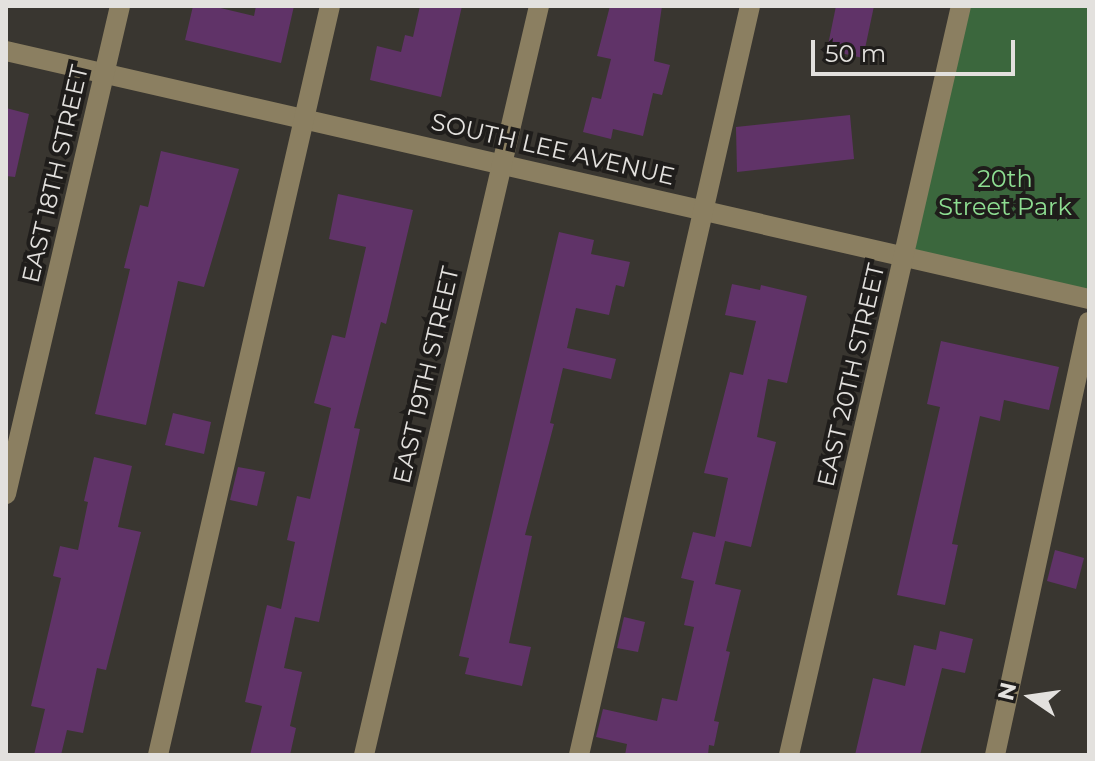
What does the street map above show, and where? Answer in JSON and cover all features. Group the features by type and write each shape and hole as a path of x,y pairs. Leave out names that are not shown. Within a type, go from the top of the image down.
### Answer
{"street":[{"name":"EAST 18TH STREET","path":"6,494 120,6"},
{"path":"158,755 330,6"},
{"name":"EAST 19TH STREET","path":"364,755 539,6"},
{"path":"579,755 750,6"},
{"name":"EAST 20TH STREET","path":"789,755 961,6"},
{"name":"SOUTH LEE AVENUE","path":"6,51 1089,299"},
{"path":"995,755 1089,322"}],"green space":[{"name":"20th Street Park","path":"961,6 1089,6 1089,299 904,258"}],"building":[{"path":"193,6 212,6 254,16 256,6 294,6 281,63 185,40"},
{"path":"420,6 462,6 441,97 370,80 377,46 401,52 405,35 413,37"},
{"path":"610,6 662,6 654,61 670,65 662,95 653,93 643,136 613,129 611,139 583,132 592,97 601,99 611,59 597,56"},
{"path":"836,6 874,6 863,58 827,50"},
{"path":"6,108 29,114 15,177 6,176"},
{"path":"850,115 854,159 737,172 736,127"},
{"path":"161,151 239,169 204,287 178,281 146,425 95,414 130,269 124,268 140,205 148,207"},
{"path":"338,194 413,210 386,324 381,322 354,428 360,429 319,622 295,617 284,668 302,672 290,726 296,728 290,755 250,755 262,706 245,702 267,605 281,609 295,542 287,540 297,496 310,499 331,408 314,403 332,335 345,338 366,247 329,239"},
{"path":"559,232 594,240 591,254 630,262 624,287 616,285 609,315 576,308 567,348 616,359 611,379 563,368 550,423 554,424 525,535 532,536 509,643 531,647 522,686 465,674 469,658 459,656"},
{"path":"732,284 760,290 761,285 807,296 787,383 768,379 757,437 776,442 751,547 725,541 715,584 741,590 726,651 730,652 714,721 719,722 714,746 709,745 708,755 625,755 627,744 596,737 603,709 657,721 662,698 677,701 694,627 684,625 694,581 681,578 693,532 715,537 728,478 704,473 730,372 743,375 756,321 725,315"},
{"path":"941,341 1059,367 1049,410 1004,400 1000,421 980,416 952,544 958,545 945,605 897,595 940,407 927,404"},
{"path":"173,413 211,422 204,454 165,445"},
{"path":"94,457 132,466 118,527 141,532 106,670 97,668 83,733 67,730 61,755 34,755 45,709 31,706 61,578 53,576 60,546 78,550"},
{"path":"238,467 265,472 257,506 230,500"},
{"path":"1055,550 1084,558 1076,589 1047,581"},
{"path":"624,617 645,622 638,652 617,648"},
{"path":"940,631 973,639 965,673 942,668 920,755 855,755 873,678 905,686 914,645 936,650"}]}
